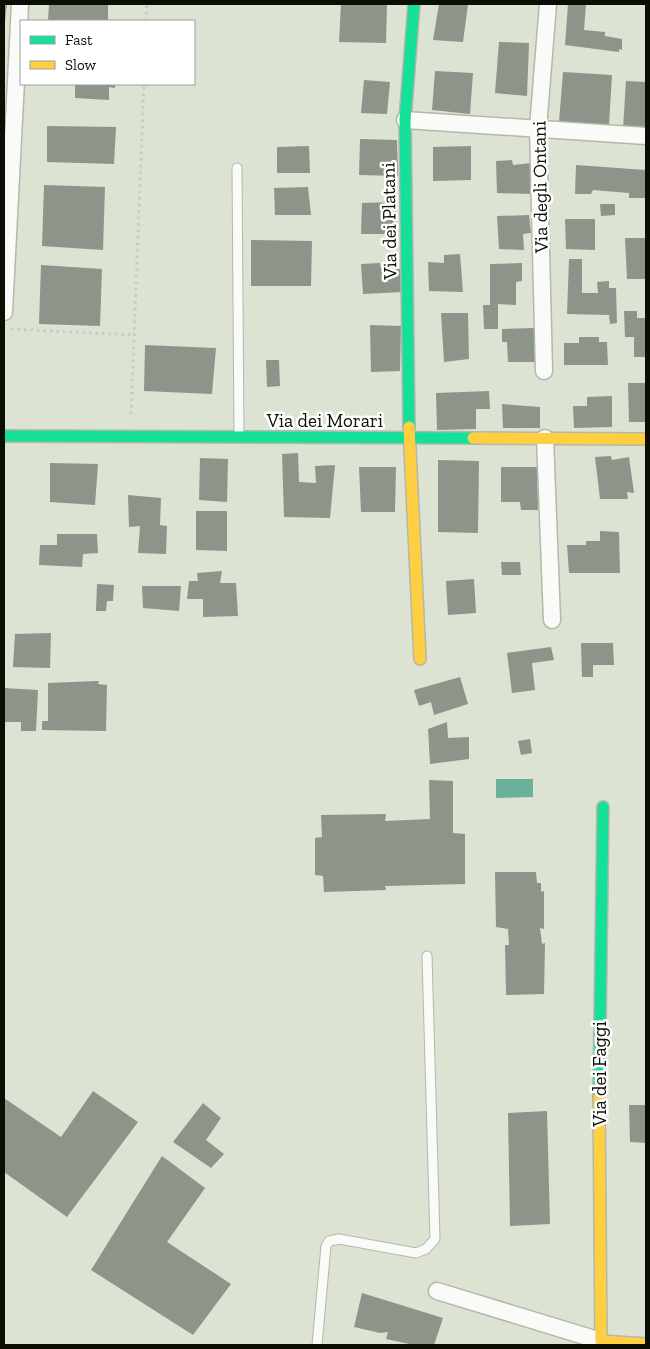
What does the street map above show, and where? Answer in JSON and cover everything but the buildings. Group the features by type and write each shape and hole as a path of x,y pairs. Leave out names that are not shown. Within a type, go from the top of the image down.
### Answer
{"street":[{"path":"4,312 20,4"},
{"name":"Via dei Platani","path":"414,4 405,120 410,438 420,659"},
{"name":"Via degli Ontani","path":"544,371 538,128 548,4"},
{"path":"405,120 646,136"},
{"name":"Via dei Morari","path":"4,436 646,439"},
{"path":"545,438 552,620"},
{"name":"Via dei Faggi","path":"601,1341 598,1048 603,807"},
{"path":"437,1291 601,1341 646,1344"}],"lane":[{"path":"237,168 239,437"},
{"path":"317,1345 326,1246 329,1241 339,1239 416,1252 426,1249 435,1239 427,956"}],"path":[{"path":"146,20 147,4"},
{"path":"138,414 129,414 144,85"},
{"path":"4,329 133,334"}],"shaded area":[{"path":"496,779 533,779 533,797 496,798"}],"traffic: fast":[{"path":"409,427 405,120 414,4"},
{"path":"4,436 473,438"},
{"path":"599,1097 603,807"}],"traffic: slow":[{"path":"409,427 420,659"},
{"path":"473,438 646,439"},
{"path":"599,1097 601,1341 646,1344"}]}
